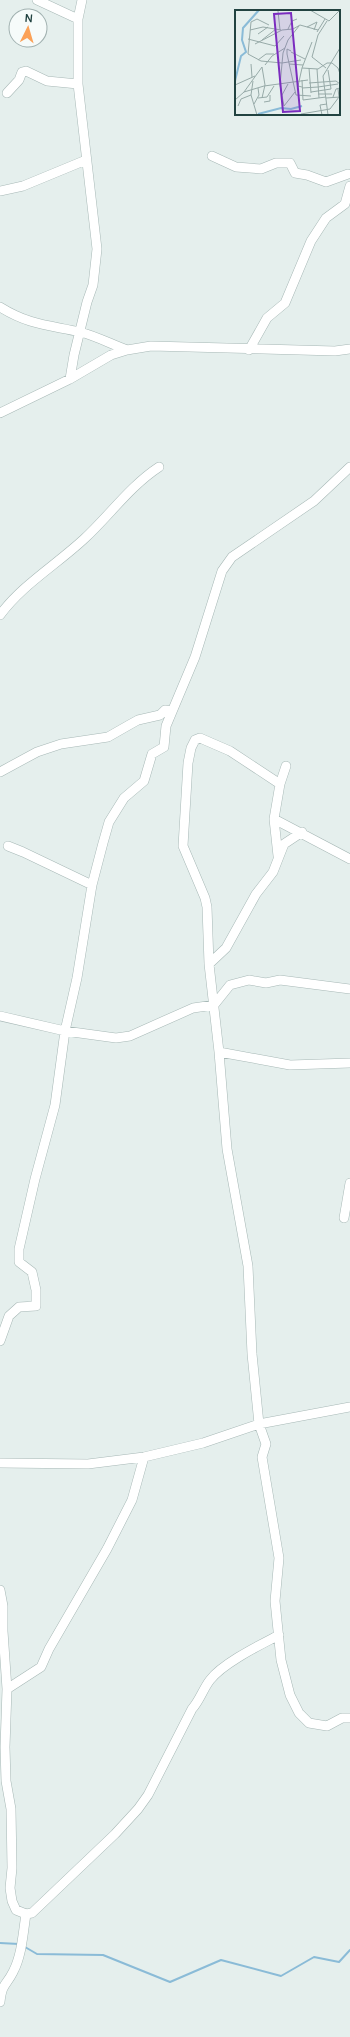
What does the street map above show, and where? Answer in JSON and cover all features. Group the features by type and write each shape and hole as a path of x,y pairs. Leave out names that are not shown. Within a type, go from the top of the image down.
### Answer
{"street":[{"path":"37,0 78,19"},
{"path":"70,380 85,308 93,285 97,249 78,84 78,19 82,0"},
{"path":"7,93 19,80 22,72 26,71 47,81 78,84"},
{"path":"212,156 236,167 261,169 276,162 290,163 295,174 307,175 326,182 349,173 350,185 348,205 326,218 303,257 285,303 267,318 248,350"},
{"path":"0,191 23,186 86,160"},
{"path":"0,306 33,323 81,332 127,350"},
{"path":"0,413 70,380 112,355 127,350 152,346 248,350 335,351 350,349"},
{"path":"0,615 14,596 84,539 142,480 159,467"},
{"path":"0,1341 9,1316 19,1307 36,1306 36,1290 32,1272 19,1262 19,1249 36,1173 55,1105 65,1031 77,978 92,885 109,822 124,798 144,781 152,754 164,748 166,726 170,720 172,711 195,657 222,571 232,557 314,501 350,468"},
{"path":"0,772 36,752 61,744 108,737 138,720 160,715 165,710 172,711"},
{"path":"280,784 230,751 200,738 196,740 191,748 188,763 183,846 205,898 209,964 219,1052 227,1149 248,1266 252,1354 259,1424 266,1444 262,1457 279,1558 275,1601 281,1660 290,1695 299,1713 309,1723 327,1726 342,1718 350,1718"},
{"path":"279,860 274,819 280,784 286,766"},
{"path":"274,819 302,832 350,859"},
{"path":"209,964 226,948 256,894 273,872 284,844 302,832"},
{"path":"8,846 24,852 92,885"},
{"path":"0,1016 65,1031 116,1038 130,1036 193,1008 214,1005 230,985 249,980 266,983 280,980 350,989"},
{"path":"219,1052 290,1065 350,1063"},
{"path":"344,1218 350,1184"},
{"path":"0,1464 88,1464 144,1457 203,1443 259,1424 350,1407"},
{"path":"8,1689 43,1664 49,1649 107,1549 132,1500 144,1457"},
{"path":"0,1590 3,1606 3,1631 8,1689 5,1747 6,1781 11,1809 12,1868 10,1888 12,1901 16,1910 26,1914 32,1913 48,1899 115,1834 138,1809 148,1795 192,1709 198,1703 210,1680 248,1652 279,1634"},
{"path":"0,2002 4,1983 13,1972 17,1961 26,1914"}],"waterway":[{"path":"0,1943 19,1944"},
{"path":"25,1947 37,1954 103,1955 170,1982 221,1960 281,1976 314,1957 339,1962 350,1950"}]}
